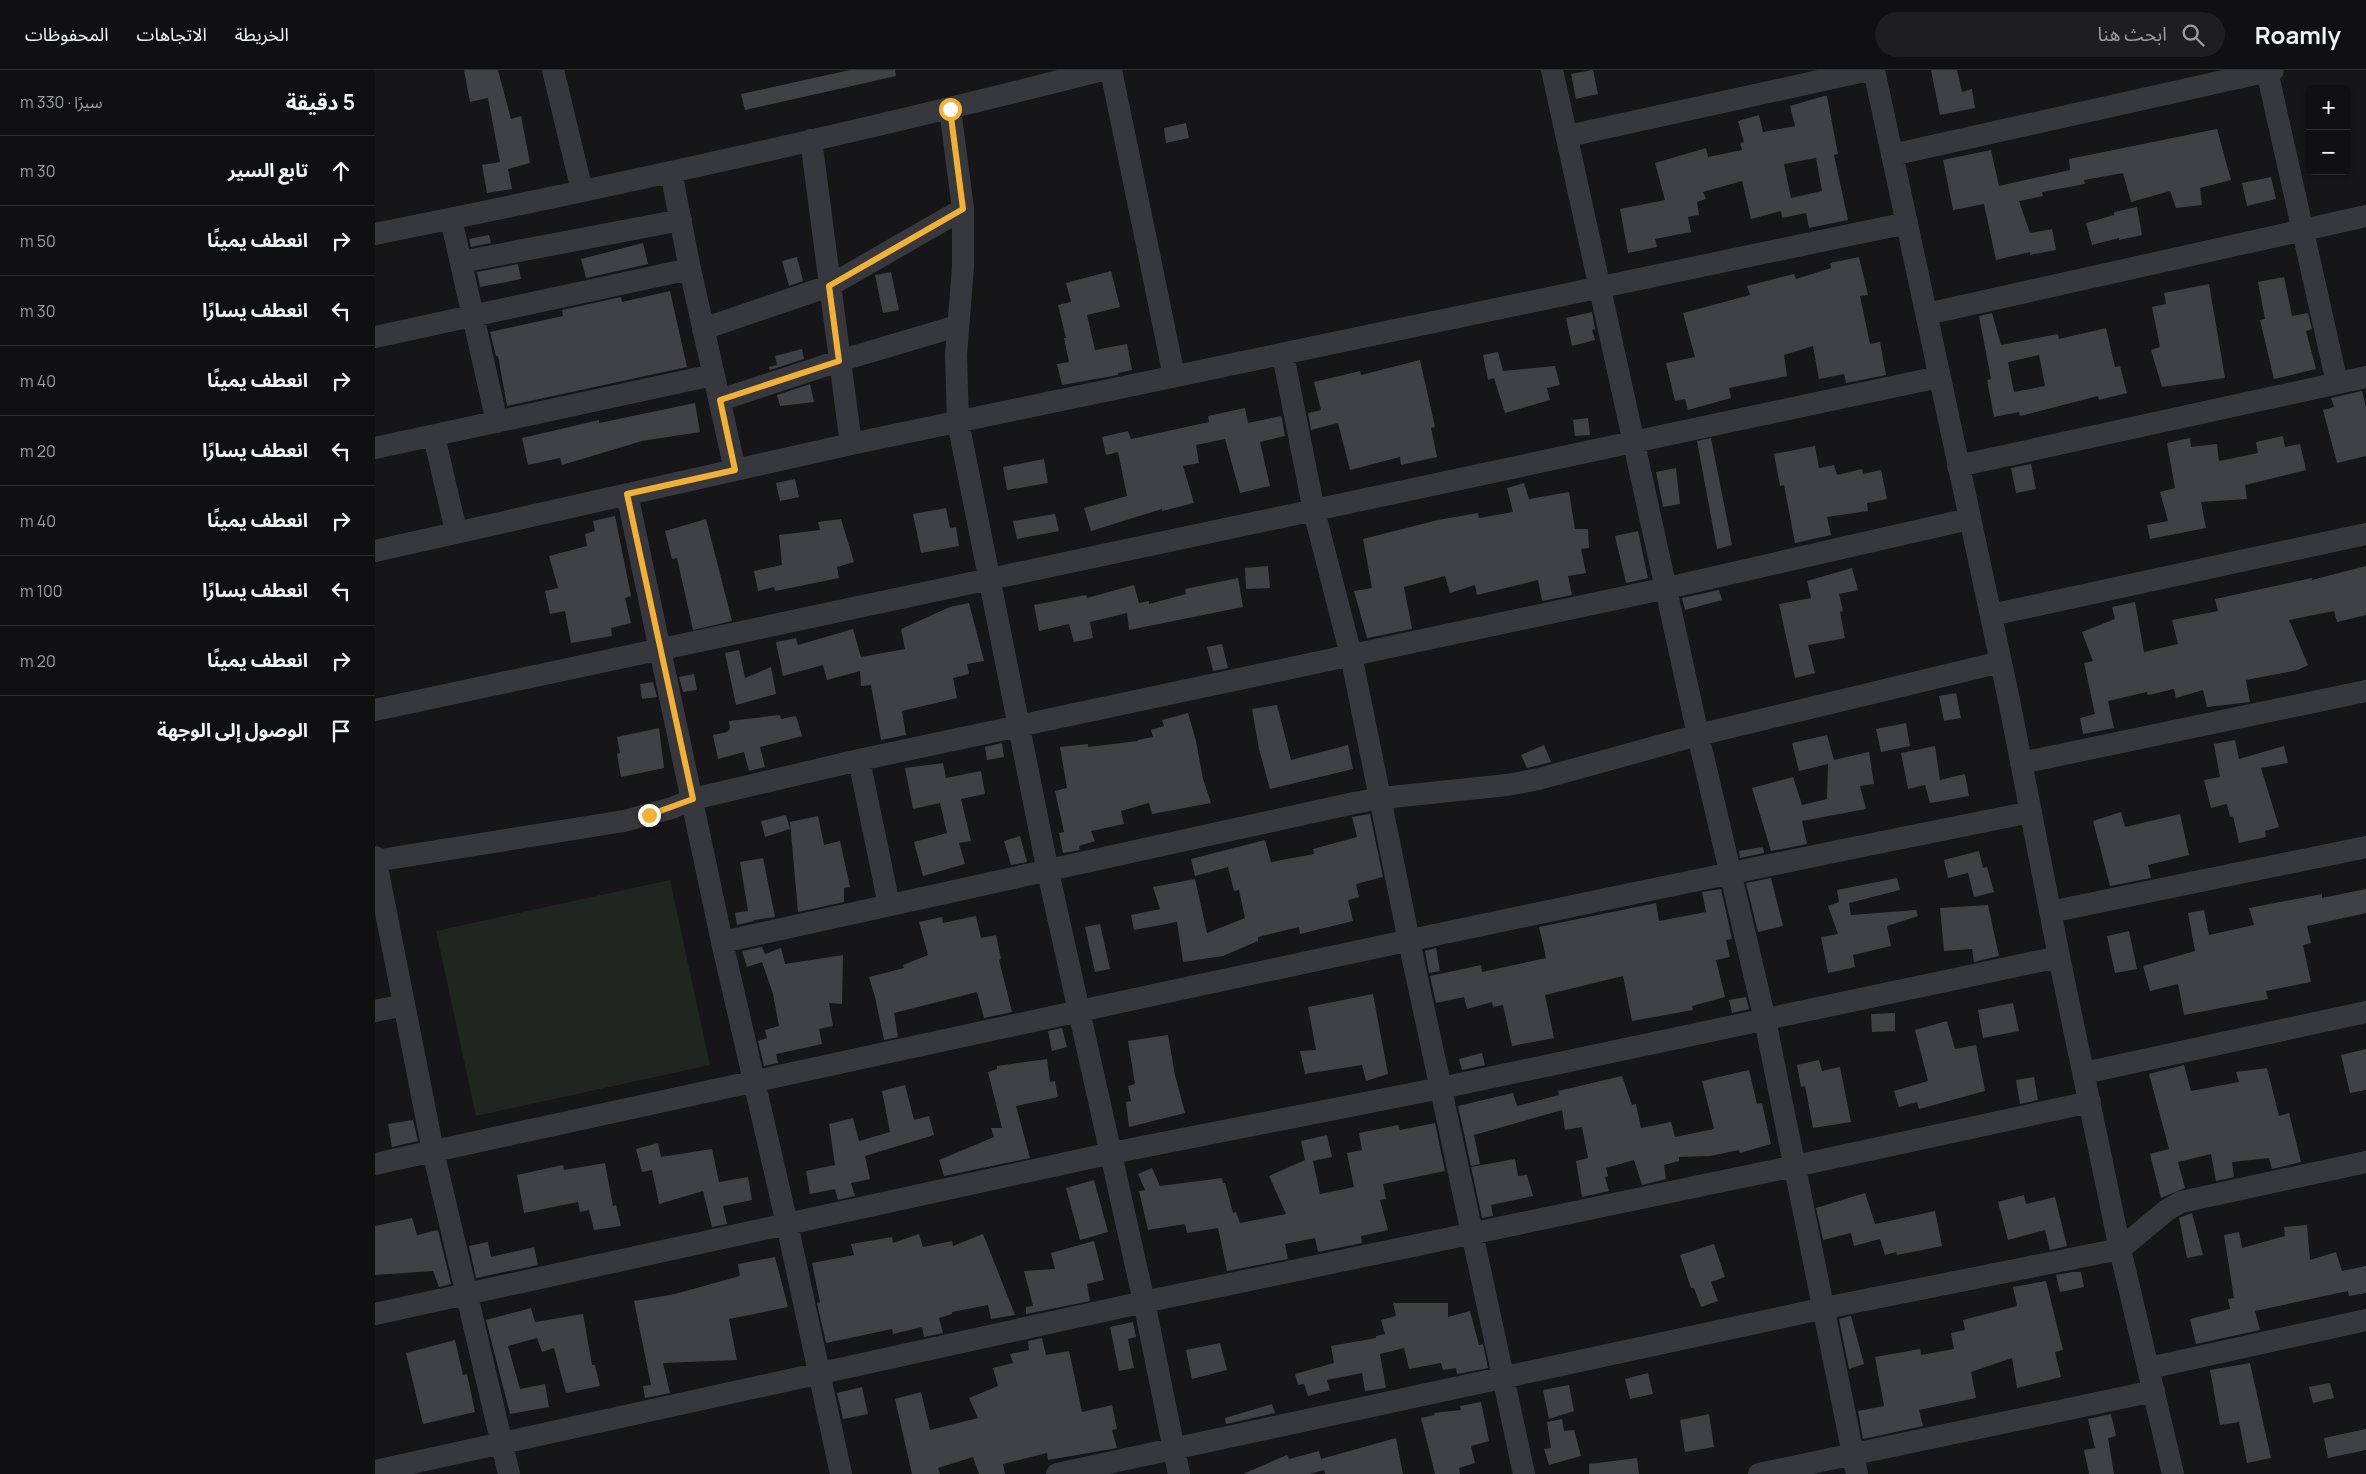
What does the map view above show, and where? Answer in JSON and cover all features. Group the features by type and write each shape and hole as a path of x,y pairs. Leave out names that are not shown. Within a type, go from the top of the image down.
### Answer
{"street":[{"path":"553,70 582,191"},
{"path":"375,234 671,172 950,109 1102,70"},
{"path":"1111,70 1174,376"},
{"path":"1552,70 1698,735 1765,1020 1825,1308 1854,1464"},
{"path":"1568,136 1869,70"},
{"path":"1874,70 2001,662 2059,957 2085,1073 2089,1102 2120,1249 2173,1474"},
{"path":"1893,155 2270,71 2302,229 2337,383"},
{"path":"950,109 963,209 963,267 957,326 956,380 958,422 1017,725 1048,872 1145,1302 1179,1474"},
{"path":"811,140 851,444"},
{"path":"671,172 689,269 735,470"},
{"path":"703,329 829,286 963,209"},
{"path":"1927,314 2366,216"},
{"path":"451,219 497,422"},
{"path":"461,262 681,220"},
{"path":"375,551 456,531 851,444 1907,223"},
{"path":"375,337 689,269"},
{"path":"720,400 839,361 957,326"},
{"path":"1283,355 1314,511 1351,655 1382,798 1409,941 1525,1474"},
{"path":"375,448 713,375"},
{"path":"375,710 662,651 1633,441 1939,377"},
{"path":"1958,466 2366,377"},
{"path":"434,436 456,531"},
{"path":"627,494 662,651 722,942 787,1224 841,1474"},
{"path":"509,1474 433,1151 375,859 625,821 672,808 693,799 859,760 1667,588 1969,519"},
{"path":"1991,615 2366,534"},
{"path":"722,942 1382,798 1507,785 1539,779 1698,735 2001,662"},
{"path":"2021,763 2366,691"},
{"path":"859,760 889,905"},
{"path":"375,1164 1080,1010 1731,872 2031,812"},
{"path":"2050,912 2366,847"},
{"path":"375,1314 1112,1153 1441,1088 2059,957"},
{"path":"375,1011 403,1005"},
{"path":"2085,1073 2366,1012"},
{"path":"375,1471 1145,1302 1795,1166 2089,1102"},
{"path":"1057,1474 1825,1308 2120,1249 2167,1210 2181,1202 2366,1162"},
{"path":"2149,1368 2366,1320"},
{"path":"1759,1474 1854,1464 2154,1391"}],"shaded area":[{"path":"670,880 710,1065 476,1116 436,931"}],"building":[{"path":"464,70 498,70 511,119 521,116 530,163 508,169 512,189 487,193 482,165 500,162 488,98 470,102"},
{"path":"850,70 895,70 896,76 745,110 741,94"},
{"path":"1593,70 1598,94 1576,99 1571,74"},
{"path":"1931,70 1957,70 1962,92 1972,89 1975,108 1940,115"},
{"path":"1827,96 1838,154 1834,155 1848,220 1809,228 1806,213 1782,218 1781,211 1751,219 1742,181 1703,192 1706,199 1697,202 1699,215 1688,217 1691,232 1655,239 1657,247 1628,253 1620,209 1665,200 1655,163 1706,148 1708,157 1742,150 1740,143 1744,142 1738,121 1759,115 1763,132 1795,126 1790,106","holes":["1816,158 1822,191 1791,198 1784,164"]},
{"path":"1186,123 1189,138 1166,143 1164,128"},
{"path":"2217,129 2231,180 2200,188 2202,205 2176,208 2170,191 2131,202 2123,173 2084,180 2085,184 2042,192 2043,196 2019,201 2030,233 2052,229 2056,250 2030,255 2030,252 1996,260 1984,204 1953,210 1943,160 1991,150 1999,186 2070,170 2069,159"},
{"path":"2271,177 2276,199 2247,206 2242,183"},
{"path":"2137,207 2142,235 2119,240 2119,238 2092,245 2086,223 2114,215 2114,212"},
{"path":"489,235 491,243 471,247 469,239"},
{"path":"643,243 648,264 586,278 581,259"},
{"path":"797,257 803,281 789,286 782,261"},
{"path":"1859,257 1868,295 1860,296 1870,344 1880,342 1886,375 1846,383 1844,374 1819,379 1813,346 1784,355 1787,376 1729,388 1731,398 1688,410 1685,399 1675,401 1666,363 1695,357 1683,313 1750,295 1747,286 1794,274 1796,279 1831,268 1830,263"},
{"path":"518,264 521,279 480,287 477,272"},
{"path":"1111,271 1120,307 1087,315 1095,350 1127,344 1132,370 1118,373 1118,375 1062,385 1057,364 1069,362 1064,338 1066,338 1058,305 1071,302 1066,283"},
{"path":"891,272 899,310 883,313 875,275"},
{"path":"2284,277 2292,316 2308,313 2312,329 2306,331 2316,369 2274,379 2260,320 2265,319 2258,282"},
{"path":"2209,284 2225,378 2162,387 2151,350 2160,347 2152,307 2166,304 2164,293"},
{"path":"670,291 687,367 507,406 498,356 496,356 490,332 563,316 562,310 621,297 622,302"},
{"path":"1592,312 1595,329 1592,330 1595,340 1572,346 1566,318"},
{"path":"1992,313 2001,345 2058,334 2059,339 2106,328 2115,367 2120,366 2127,393 2099,400 2098,396 2020,416 2019,412 1994,417 1987,380 1991,379 1979,316","holes":["2039,355 2045,386 2014,392 2008,362"]},
{"path":"802,349 804,359 770,370 769,367 777,365 775,356"},
{"path":"1498,352 1503,371 1555,366 1560,385 1547,388 1550,400 1505,413 1494,378 1488,380 1483,355"},
{"path":"1420,360 1435,427 1431,428 1437,457 1401,465 1400,457 1350,470 1338,423 1311,430 1308,413 1321,410 1314,382 1360,371 1361,375"},
{"path":"810,384 814,402 780,406 777,395"},
{"path":"2362,391 2366,407 2366,456 2337,463 2323,410 2334,407 2331,398"},
{"path":"695,403 700,432 642,441 562,465 560,458 528,465 522,438 599,420 599,423"},
{"path":"1245,408 1248,423 1281,416 1282,419 1285,436 1260,442 1270,486 1240,493 1225,439 1196,445 1199,463 1183,466 1194,503 1162,511 1162,509 1091,531 1084,508 1127,496 1118,452 1106,455 1102,437 1128,431 1131,439 1209,422 1208,416"},
{"path":"1588,418 1590,435 1575,436 1573,420"},
{"path":"2283,436 2285,447 2300,444 2306,470 2245,485 2247,499 2201,502 2206,528 2150,539 2147,525 2168,521 2160,492 2175,488 2167,443 2190,438 2191,447 2217,444 2219,461 2258,453 2256,442"},
{"path":"1711,438 1732,545 1717,549 1697,441"},
{"path":"1815,446 1819,468 1834,465 1837,475 1862,469 1863,474 1881,470 1887,499 1867,503 1868,511 1827,517 1831,535 1795,543 1784,485 1780,486 1774,454"},
{"path":"1044,459 1048,483 1007,490 1003,467"},
{"path":"2031,464 2036,489 2016,493 2011,468"},
{"path":"1676,468 1680,504 1663,507 1656,472"},
{"path":"795,479 799,497 780,501 776,483"},
{"path":"1524,483 1529,499 1569,492 1575,529 1588,529 1589,548 1581,549 1586,573 1568,576 1572,595 1542,601 1538,580 1477,595 1475,585 1450,593 1445,576 1404,587 1412,629 1367,638 1354,591 1372,588 1363,539 1438,520 1478,513 1479,518 1513,512 1507,488"},
{"path":"946,508 950,528 956,527 959,546 921,553 913,514"},
{"path":"1055,514 1059,531 1017,539 1013,521"},
{"path":"615,516 631,596 625,598 631,623 611,628 612,636 571,643 565,611 550,614 545,591 558,588 549,556 587,546 585,534 595,531 593,521"},
{"path":"706,519 732,621 693,630 677,558 672,559 665,531"},
{"path":"841,519 854,562 837,567 839,578 775,591 774,587 758,591 754,571 782,565 779,535 820,530 818,522"},
{"path":"1638,531 1648,578 1626,583 1615,536"},
{"path":"1268,566 1270,588 1246,589 1245,568"},
{"path":"2366,566 2366,615 2337,622 2334,611 2289,620 2308,665 2298,670 2246,680 2250,702 2207,707 2203,690 2176,698 2174,689 2148,695 2147,692 2108,701 2114,728 2083,734 2080,718 2095,714 2084,663 2093,661 2082,632 2115,619 2112,607 2135,602 2144,652 2178,644 2172,620 2218,611 2215,599 2312,578 2312,580"},
{"path":"1852,568 1858,590 1839,594 1843,611 1840,612 1845,638 1808,645 1815,673 1795,678 1779,604 1811,598 1807,581"},
{"path":"1238,578 1243,607 1129,630 1127,613 1090,622 1093,638 1074,642 1069,624 1039,631 1034,605 1086,595 1087,598 1134,585 1139,603 1149,601 1149,604 1186,594 1185,589"},
{"path":"1719,590 1722,600 1685,610 1682,598"},
{"path":"969,603 984,661 967,664 969,674 953,678 957,698 902,711 906,735 881,740 871,685 861,686 860,671 827,680 823,665 783,676 776,642 796,638 798,645 853,629 861,657 905,649 901,629 950,607"},
{"path":"1222,644 1228,668 1213,671 1207,647"},
{"path":"739,650 745,678 771,667 776,694 736,705 725,653"},
{"path":"694,674 697,690 683,692 679,677"},
{"path":"653,682 657,697 642,699 640,684"},
{"path":"1956,693 1961,718 1944,721 1939,696"},
{"path":"1277,705 1291,760 1348,745 1353,769 1270,789 1259,749 1252,709"},
{"path":"1188,713 1196,741 1203,779 1211,803 1152,814 1149,803 1121,811 1124,824 1091,831 1095,841 1079,846 1080,850 1063,853 1059,833 1064,832 1055,791 1067,788 1060,747 1088,744 1088,747 1138,741 1153,737 1151,730 1164,726 1162,720"},
{"path":"780,715 781,719 796,716 802,736 760,747 765,767 749,771 744,752 718,759 713,735 727,732 730,729 729,721"},
{"path":"1906,723 1910,746 1881,752 1876,729"},
{"path":"659,728 664,768 621,777 617,754 620,753 617,737"},
{"path":"1827,735 1834,760 1869,752 1874,784 1860,786 1866,809 1802,821 1807,844 1771,851 1752,788 1793,777 1802,805 1827,799 1828,764 1799,771 1792,743"},
{"path":"2235,740 2239,759 2284,746 2288,763 2261,768 2279,827 2265,831 2266,837 2239,843 2233,816 2230,817 2227,804 2211,808 2204,780 2220,777 2214,744"},
{"path":"1002,743 1004,757 987,760 985,747"},
{"path":"1544,745 1551,762 1527,768 1521,755"},
{"path":"1935,746 1940,780 1965,774 1969,796 1930,803 1925,785 1908,789 1901,753"},
{"path":"943,763 946,778 981,771 985,794 961,799 971,841 959,843 965,864 923,876 914,842 947,833 940,803 913,809 905,768"},
{"path":"2121,812 2125,827 2180,814 2189,855 2148,865 2151,878 2110,886 2093,821"},
{"path":"1370,814 1383,877 1356,884 1359,897 1348,900 1353,921 1300,934 1299,927 1258,937 1258,941 1223,956 1183,962 1177,922 1134,930 1131,915 1160,909 1153,887 1195,879 1207,933 1245,918 1239,890 1234,891 1228,867 1195,876 1191,859 1265,840 1271,862 1314,854 1313,849 1357,837 1352,817"},
{"path":"786,815 790,829 765,837 761,821"},
{"path":"818,816 824,845 840,841 850,887 844,888 844,902 798,912 790,822"},
{"path":"1020,836 1027,862 1011,865 1004,841"},
{"path":"1763,847 1764,853 1740,858 1739,851"},
{"path":"1979,851 1983,868 1987,867 1994,892 1974,897 1968,873 1948,878 1944,860"},
{"path":"763,858 775,917 737,925 735,913 748,911 740,862"},
{"path":"1771,878 1783,926 1758,932 1746,883"},
{"path":"1897,878 1900,890 1849,903 1851,915 1916,910 1918,916 1887,926 1891,946 1853,955 1855,967 1828,973 1821,937 1838,934 1828,906 1839,902 1837,890"},
{"path":"1721,889 1732,939 1726,940 1730,957 1716,960 1725,997 1692,1006 1693,1010 1632,1021 1623,976 1545,995 1554,1038 1512,1046 1503,1005 1493,1007 1492,1002 1467,1009 1464,997 1436,1003 1430,976 1481,965 1482,972 1546,958 1539,927 1656,903 1659,921 1706,912 1702,892"},
{"path":"2366,889 2366,913 2307,926 2311,943 2303,945 2311,982 2266,991 2268,999 2184,1015 2178,984 2150,991 2143,966 2195,951 2188,913 2204,910 2209,935 2254,925 2249,908 2322,894 2322,898"},
{"path":"1988,905 1999,956 1974,962 1972,949 1944,951 1940,908"},
{"path":"976,916 981,938 996,935 1001,959 999,960 1012,1012 984,1018 977,992 894,1013 898,1037 884,1040 869,977 904,968 903,965 928,955 919,922 942,917 943,923"},
{"path":"1100,924 1110,969 1095,972 1085,927"},
{"path":"2129,931 2137,969 2115,973 2107,936"},
{"path":"762,947 765,954 781,948 785,964 843,955 842,1004 829,1003 833,1026 819,1029 822,1044 776,1054 778,1063 764,1066 758,1041 767,1038 765,1030 779,1026 773,994 762,962 747,967 742,951"},
{"path":"1436,948 1440,971 1429,973 1425,951"},
{"path":"1373,994 1388,1074 1366,1081 1362,1065 1305,1074 1300,1051 1316,1050 1308,1007"},
{"path":"1746,997 1749,1009 1732,1013 1729,1000"},
{"path":"2013,1003 2019,1031 1983,1038 1978,1010"},
{"path":"1895,1013 1895,1031 1872,1032 1871,1014"},
{"path":"1947,1021 1955,1049 1976,1045 1985,1091 1919,1109 1917,1102 1899,1107 1894,1091 1928,1081 1915,1030"},
{"path":"1062,1028 1067,1047 1052,1051 1048,1031"},
{"path":"1168,1035 1175,1075 1185,1113 1129,1127 1126,1102 1131,1101 1128,1086 1135,1084 1128,1041"},
{"path":"2366,1049 2366,1090 2350,1093 2341,1055"},
{"path":"1482,1053 1485,1065 1462,1070 1459,1059"},
{"path":"1047,1059 1050,1082 1055,1081 1058,1097 1016,1106 1030,1158 944,1176 939,1160 994,1137 991,1128 1002,1128 988,1072 997,1069 997,1066"},
{"path":"1819,1060 1822,1071 1840,1067 1851,1122 1813,1128 1805,1086 1801,1087 1797,1065"},
{"path":"2184,1065 2191,1091 2239,1082 2236,1072 2267,1068 2279,1116 2289,1113 2301,1162 2272,1169 2269,1158 2232,1162 2234,1177 2216,1181 2211,1154 2178,1162 2185,1188 2161,1198 2150,1154 2169,1149 2149,1074"},
{"path":"1749,1070 1757,1104 1762,1103 1771,1144 1740,1153 1739,1150 1710,1156 1679,1157 1679,1161 1664,1165 1666,1179 1642,1185 1634,1160 1606,1168 1608,1176 1605,1177 1609,1191 1582,1197 1576,1161 1588,1158 1582,1127 1565,1130 1562,1110 1474,1135 1480,1164 1471,1166 1458,1106 1513,1093 1517,1106 1559,1095 1558,1091 1622,1076 1632,1105 1636,1104 1641,1128 1671,1122 1675,1137 1714,1129 1702,1081"},
{"path":"2034,1077 2038,1100 2020,1104 2016,1080"},
{"path":"905,1085 914,1120 929,1116 934,1135 865,1156 870,1179 851,1183 855,1196 838,1200 835,1189 810,1194 806,1171 835,1165 829,1124 853,1118 859,1141 890,1132 882,1091"},
{"path":"413,1120 418,1141 392,1147 388,1124"},
{"path":"1435,1123 1445,1171 1383,1184 1386,1199 1380,1200 1388,1230 1361,1236 1362,1243 1318,1252 1315,1238 1285,1244 1288,1259 1227,1271 1218,1228 1187,1233 1185,1224 1148,1230 1139,1191 1145,1190 1138,1174 1152,1168 1160,1186 1222,1178 1233,1213 1236,1212 1240,1223 1286,1214 1269,1176 1305,1160 1301,1141 1327,1135 1332,1157 1313,1161 1320,1194 1354,1187 1347,1153 1362,1150 1359,1133 1398,1125 1400,1130"},
{"path":"658,1143 661,1157 712,1149 719,1182 748,1177 752,1200 723,1206 727,1224 712,1227 703,1191 659,1204 652,1170 642,1172 636,1149"},
{"path":"1515,1159 1518,1176 1527,1175 1533,1196 1491,1205 1493,1216 1482,1218 1471,1167"},
{"path":"605,1163 613,1206 616,1205 621,1226 594,1230 589,1210 580,1212 578,1202 524,1213 517,1175 563,1165 564,1170"},
{"path":"1094,1180 1108,1232 1080,1240 1066,1188"},
{"path":"1865,1193 1875,1224 1935,1211 1942,1246 1897,1255 1896,1252 1885,1255 1880,1239 1854,1246 1851,1233 1823,1240 1816,1208"},
{"path":"2024,1195 2026,1204 2055,1197 2067,1246 2050,1250 2045,1230 2008,1240 1998,1202"},
{"path":"2192,1213 2203,1255 2187,1258 2179,1218"},
{"path":"412,1218 417,1235 438,1230 451,1284 439,1287 433,1271 375,1275 375,1226"},
{"path":"2307,1225 2310,1260 2336,1252 2342,1271 2366,1266 2366,1293 2349,1296 2348,1291 2255,1311 2260,1330 2196,1344 2190,1319 2230,1309 2228,1299 2234,1298 2224,1235 2239,1232 2242,1248 2285,1236 2284,1227"},
{"path":"919,1234 923,1247 952,1241 953,1246 983,1234 1015,1315 991,1319 988,1305 952,1312 952,1314 939,1318 943,1333 924,1337 922,1327 893,1334 892,1329 826,1343 817,1303 820,1302 812,1263 854,1255 851,1244 892,1237 893,1243"},
{"path":"1094,1241 1104,1280 1087,1284 1090,1301 1026,1314 1026,1307 1033,1306 1024,1271 1055,1269 1051,1253"},
{"path":"488,1242 491,1257 534,1247 538,1265 476,1278 469,1246"},
{"path":"1714,1244 1725,1277 1711,1282 1718,1301 1701,1307 1694,1288 1691,1288 1680,1255"},
{"path":"775,1257 788,1307 729,1319 737,1360 663,1363 670,1393 645,1398 643,1386 651,1385 634,1301 675,1294 740,1276 738,1264"},
{"path":"2081,1272 2084,1287 2060,1292 2056,1275"},
{"path":"2046,1281 2063,1350 2055,1352 2061,1377 2017,1388 2012,1358 1971,1372 1976,1398 1919,1410 1923,1426 1863,1439 1858,1411 1884,1406 1875,1357 1920,1349 1921,1355 1954,1349 1951,1333 1965,1330 1963,1320 2017,1306 2013,1287"},
{"path":"1393,1303 1448,1303 1448,1317 1470,1311 1479,1345 1483,1344 1488,1368 1457,1374 1456,1368 1443,1370 1441,1363 1409,1369 1404,1348 1380,1354 1386,1388 1365,1391 1362,1373 1327,1380 1330,1390 1308,1396 1304,1384 1298,1385 1295,1374 1334,1363 1331,1346 1376,1338 1376,1336 1385,1334 1381,1320 1396,1316"},
{"path":"531,1308 535,1322 583,1314 592,1365 595,1365 600,1386 566,1393 554,1348 542,1352 537,1338 508,1346 520,1389 545,1384 549,1407 510,1414 486,1320"},
{"path":"1851,1316 1864,1364 1849,1369 1839,1319"},
{"path":"1133,1322 1136,1337 1128,1339 1134,1368 1119,1371 1110,1327"},
{"path":"1042,1338 1046,1355 1069,1351 1082,1412 1112,1405 1117,1429 1112,1430 1117,1448 1048,1460 1047,1453 1003,1464 1005,1474 979,1474 973,1457 938,1468 940,1474 912,1474 895,1399 921,1392 930,1430 978,1418 969,1398 998,1386 993,1368 1013,1363 1010,1354 1029,1350 1028,1341"},
{"path":"455,1340 463,1375 467,1374 475,1412 423,1424 406,1353"},
{"path":"1220,1343 1227,1370 1192,1379 1186,1350"},
{"path":"2250,1363 2271,1458 2247,1463 2239,1422 2220,1425 2210,1370"},
{"path":"1648,1373 1653,1394 1630,1399 1625,1379"},
{"path":"2330,1383 2334,1398 2313,1403 2309,1387"},
{"path":"1569,1385 1574,1411 1549,1419 1543,1390"},
{"path":"862,1387 868,1414 843,1419 837,1393"},
{"path":"1481,1402 1489,1441 1471,1446 1475,1463 1459,1468 1460,1474 1435,1474 1421,1418 1435,1415 1434,1413 1461,1410 1460,1406"},
{"path":"1272,1404 1275,1413 1226,1424 1225,1418"},
{"path":"1709,1414 1714,1447 1685,1452 1680,1420"},
{"path":"2111,1414 2116,1436 2108,1438 2114,1474 2089,1474 2084,1450 2095,1448 2088,1419"},
{"path":"1562,1419 1564,1431 1574,1430 1581,1456 1549,1465 1544,1449 1551,1448 1547,1422"},
{"path":"2366,1429 2366,1450 2328,1458 2324,1438"},
{"path":"1396,1438 1403,1474 1325,1474 1324,1470 1309,1474 1243,1474 1287,1455 1289,1459 1319,1451 1321,1459"},
{"path":"1637,1458 1639,1474 1589,1474 1589,1464"}],"route":[{"path":"649,815 693,799 627,494 735,470 720,400 839,361 829,286 927,232 963,209 950,109"}]}
